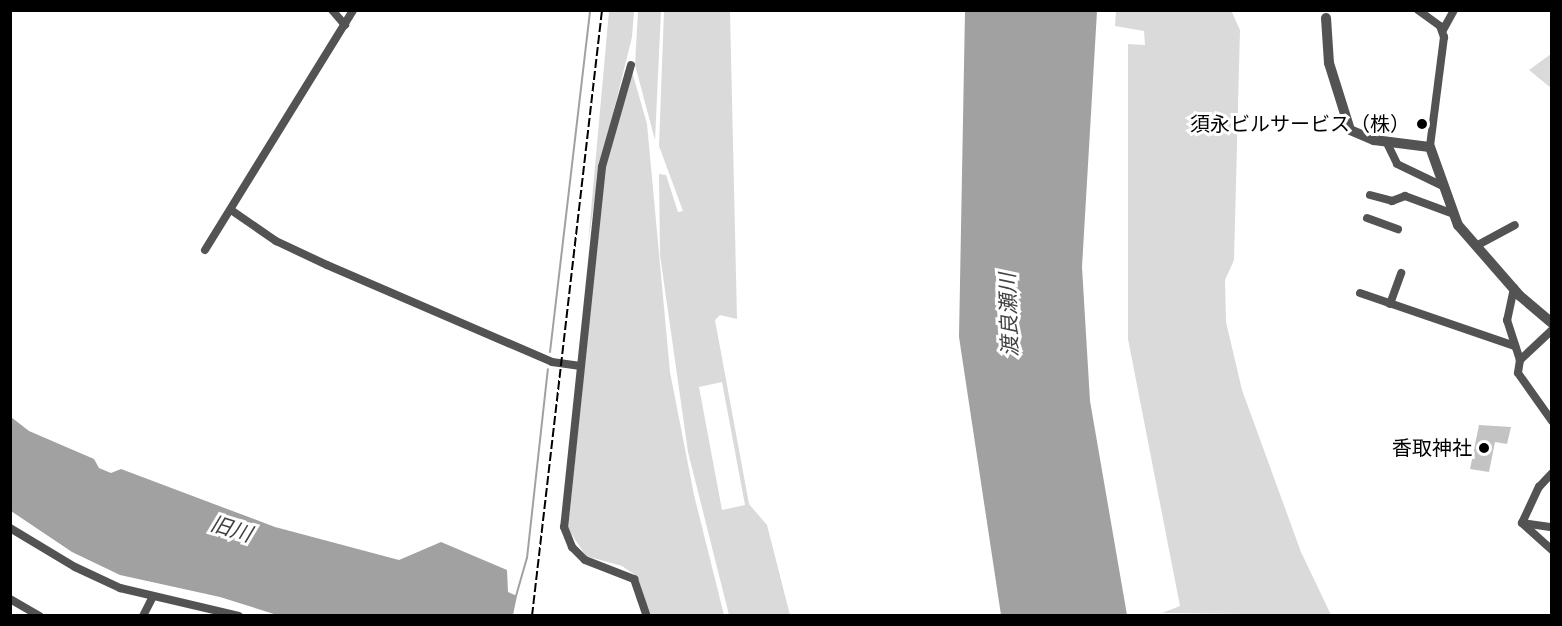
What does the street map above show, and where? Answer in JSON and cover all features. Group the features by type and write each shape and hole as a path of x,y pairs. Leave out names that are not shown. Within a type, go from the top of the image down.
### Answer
{"street":[{"path":"332,10 345,25"},
{"path":"205,250 354,10"},
{"path":"1418,10 1443,30"},
{"path":"1454,10 1443,30 1444,55 1430,147 1452,213 1476,246 1514,288 1551,323"},
{"path":"1327,14 1329,63 1350,130 1386,141 1430,147"},
{"path":"631,65 602,167 565,495 566,533 585,560 634,579 647,615"},
{"path":"1386,141 1397,164 1443,186"},
{"path":"1370,195 1392,201 1405,196 1452,213"},
{"path":"231,210 276,241 327,265 552,362 579,366"},
{"path":"1367,218 1398,230"},
{"path":"1476,246 1515,225"},
{"path":"1390,304 1401,273"},
{"path":"1514,288 1507,320 1520,360 1519,379 1551,421"},
{"path":"1360,293 1515,346"},
{"path":"1520,360 1551,330"},
{"path":"1522,523 1539,487 1551,473"},
{"path":"1522,523 1551,526"},
{"path":"1522,523 1551,550"},
{"path":"10,528 101,580 153,596 239,615"},
{"path":"143,615 153,596"},
{"path":"10,599 40,615"}],"shaded area":[{"path":"1231,10 1240,30 1234,260 1225,280 1226,322 1242,390 1301,552 1331,615 1162,613 1180,606 1128,339 1128,44 1145,45 1144,31 1115,26 1116,11"},
{"path":"609,11 634,11 632,37 599,170 588,244"},
{"path":"638,11 661,11 655,140 635,65"},
{"path":"664,11 730,11 737,319 720,315 715,320 749,504 767,525 790,615 729,615 688,452 660,255 659,174 666,175 678,212 683,211 659,146","holes":["722,382 745,505 722,510 699,387"]},
{"path":"1552,54 1551,88 1529,70"},
{"path":"631,68 647,124 670,372 694,495 724,615 651,615 635,575 622,566 586,556 568,529 604,175"}],"water":[{"name":"渡良瀬川","path":"965,11 1097,11 1082,267 1090,401 1127,615 1001,615 959,337"},
{"name":"旧川","path":"11,417 29,431 94,459 99,468 111,473 121,469 275,527 399,560 441,542 507,570 508,592 517,596 513,615 277,615 220,597 120,575 72,552 11,511"}],"building":[{"name":"香取神社","path":"1479,425 1511,427 1507,444 1495,442 1489,472 1470,469"}],"waterway":[{"path":"550,352 590,10"},
{"path":"516,596 527,558 548,369"}],"railway":[{"path":"532,616 602,10"}],"place":[{"name":"須永ビルサービス（株）","path":"1422,124"},
{"name":"香取神社","path":"1484,448"}]}
